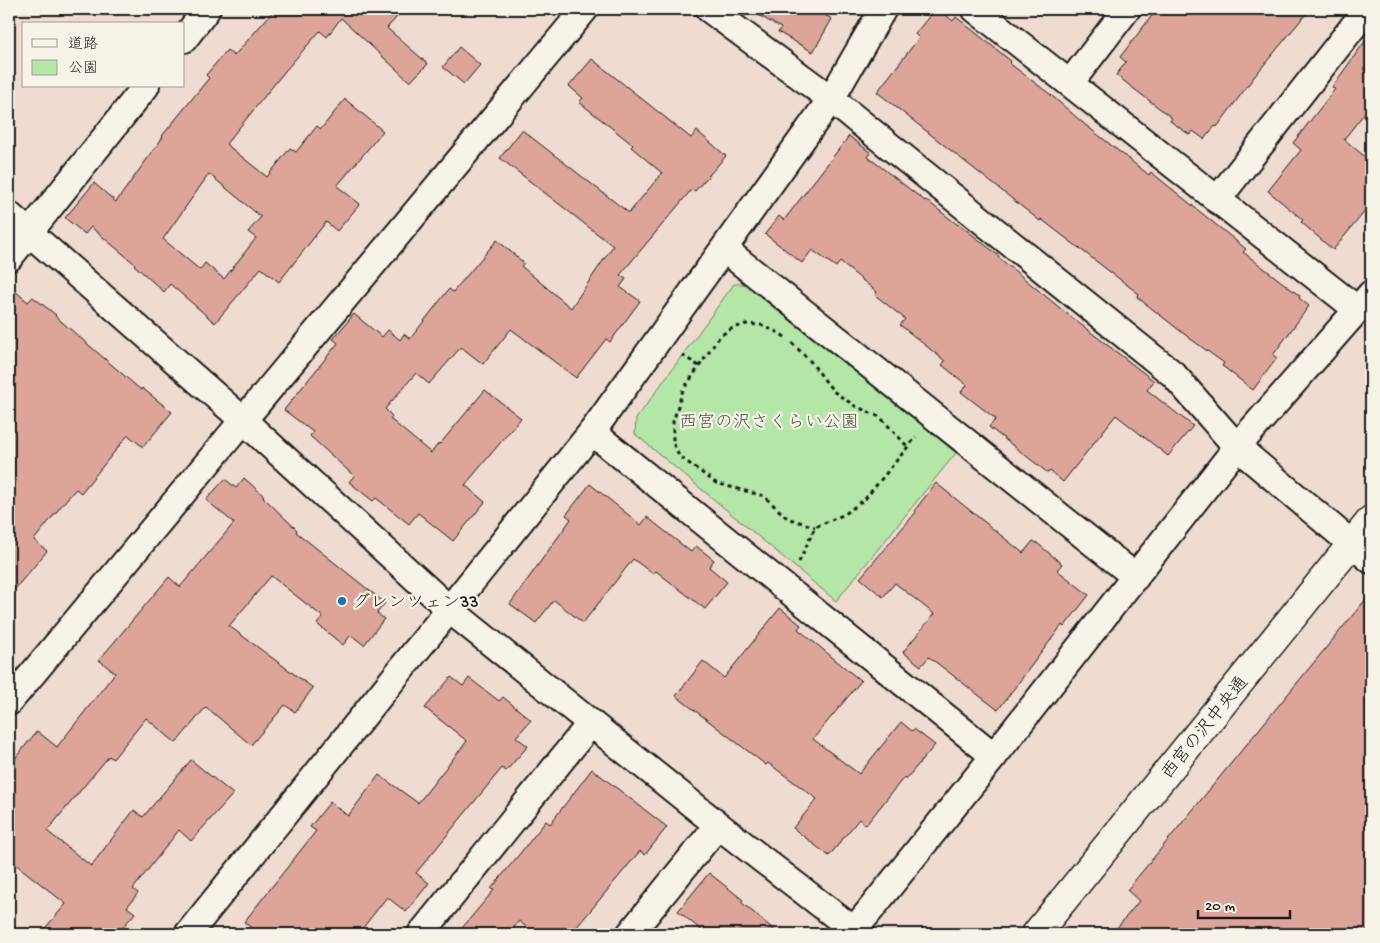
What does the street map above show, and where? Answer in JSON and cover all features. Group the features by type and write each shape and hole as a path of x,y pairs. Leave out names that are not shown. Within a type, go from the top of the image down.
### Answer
{"street":[{"path":"185,37 208,9"},
{"path":"9,702 585,9"},
{"path":"709,9 831,99 1173,374 1237,447 1362,552"},
{"path":"188,934 592,432 831,99 883,9"},
{"path":"9,215 243,420 450,610 855,933 1237,447 1365,302 1217,200 975,9"},
{"path":"1070,83 1127,9"},
{"path":"1217,200 1367,9"},
{"path":"9,258 144,88"},
{"path":"724,249 1136,577"},
{"path":"592,432 994,756"},
{"name":"西宮の沢中央通","path":"1036,934 1362,552 1371,520"},
{"path":"421,934 591,723"},
{"path":"630,934 718,825"}],"path":[{"path":"908,447 880,417 855,406 834,391 811,362 791,342 777,332 761,325 746,324 731,329 720,336 683,390 673,422 673,443 679,456 716,482 764,496 787,518 815,527 846,514 865,499 919,434"},
{"path":"679,353 700,366"},
{"path":"796,568 815,527"}],"green space":[{"name":"西宮の沢さくらい公園","path":"734,284 753,284 956,453 836,601 635,434 636,419"}],"building":[{"path":"275,9 404,9 387,28 428,64 410,82 341,18 327,37 320,31 285,71 226,144 267,177 290,148 296,152 317,126 321,129 345,99 383,131 337,186 360,204 337,231 326,222 279,282 261,268 215,323 170,284 164,292 135,264 91,227 85,234 65,218 94,183 116,202 162,136 209,78 206,75 227,50 234,56","holes":["209,174 261,217 248,232 256,238 224,279 205,263 200,270 163,239"]},
{"path":"748,9 814,9 832,19 813,52 778,32 781,28"},
{"path":"935,9 938,9 953,21 956,17 1083,123 1149,175 1151,172 1246,249 1243,252 1300,296 1299,298 1309,306 1273,355 1277,358 1253,390 1222,366 1224,363 1137,297 1139,294 1041,219 1040,221 877,92 919,38 915,34"},
{"path":"1157,9 1310,9 1254,77 1217,127 1215,126 1204,139 1193,131 1190,135 1170,121 1172,118 1116,75 1126,62 1120,57"},
{"path":"1371,33 1371,105 1344,139 1371,162 1371,204 1333,250 1301,222 1303,220 1268,191 1301,150 1293,143 1335,89 1332,87"},
{"path":"459,47 480,65 464,84 443,67"},
{"path":"592,59 691,138 697,131 726,156 695,191 692,189 620,275 626,279 620,287 640,301 610,342 606,339 576,378 511,329 483,364 461,347 429,384 416,373 385,409 392,416 390,419 431,453 485,390 521,418 465,485 485,502 453,541 418,513 409,524 376,498 373,501 349,482 354,476 310,436 313,432 284,410 338,343 333,339 354,314 382,337 388,330 400,340 404,334 410,339 449,289 453,292 497,240 524,263 521,266 571,308 613,246 500,158 522,130 629,213 662,173 631,147 633,145 579,102 583,98 569,86"},
{"path":"849,136 871,153 868,157 925,201 959,224 1066,313 1154,381 1147,390 1193,426 1168,456 1116,415 1063,482 1050,471 1048,473 989,427 996,419 961,392 967,385 942,365 945,361 900,325 905,319 875,295 877,292 840,262 836,267 812,250 802,263 765,234 779,216 784,220"},
{"path":"9,286 28,302 33,297 141,390 142,388 172,412 143,447 128,435 81,493 76,489 66,500 34,540 47,551 9,596"},
{"path":"244,478 297,530 296,532 385,603 377,613 384,619 364,645 351,635 343,645 317,624 323,617 271,576 229,626 313,688 295,712 285,705 251,745 206,707 176,743 146,718 113,759 109,756 47,831 91,866 134,810 143,817 191,760 233,794 191,841 179,830 133,889 138,893 127,907 135,913 117,934 40,934 66,904 9,859 9,766 37,731 57,747 115,673 99,660 169,577 180,587 234,523 206,500 225,479 236,488"},
{"path":"936,483 1023,553 1033,541 1037,543 1062,564 1057,570 1089,595 1064,627 1062,625 998,710 929,657 921,666 903,652 934,614 895,583 883,597 860,578 916,512 914,511"},
{"path":"590,484 641,525 647,517 691,552 696,546 714,560 709,567 727,582 705,609 656,571 653,574 633,559 583,623 554,600 536,623 510,604 571,519 566,515"},
{"path":"1371,593 1371,925 1364,934 1112,934 1139,901 1127,890"},
{"path":"780,608 801,625 798,629 861,681 813,739 859,774 901,722 935,745 906,779 904,777 866,825 859,819 829,856 793,828 817,799 768,763 766,765 676,696 703,661 724,678"},
{"path":"451,677 463,686 469,678 499,701 503,697 531,720 516,737 528,746 506,771 502,768 416,873 429,883 406,912 387,897 358,934 259,934 244,922 316,831 310,827 330,802 348,816 379,775 418,803 467,741 425,708"},
{"path":"592,769 667,827 645,855 640,851 571,934 535,934 519,921 509,934 457,934 494,890 491,889 546,821 550,824"},
{"path":"709,873 743,900 741,902 779,934 706,934 678,911"}],"place":[{"name":"グレンツェン33","path":"342,601"}]}
